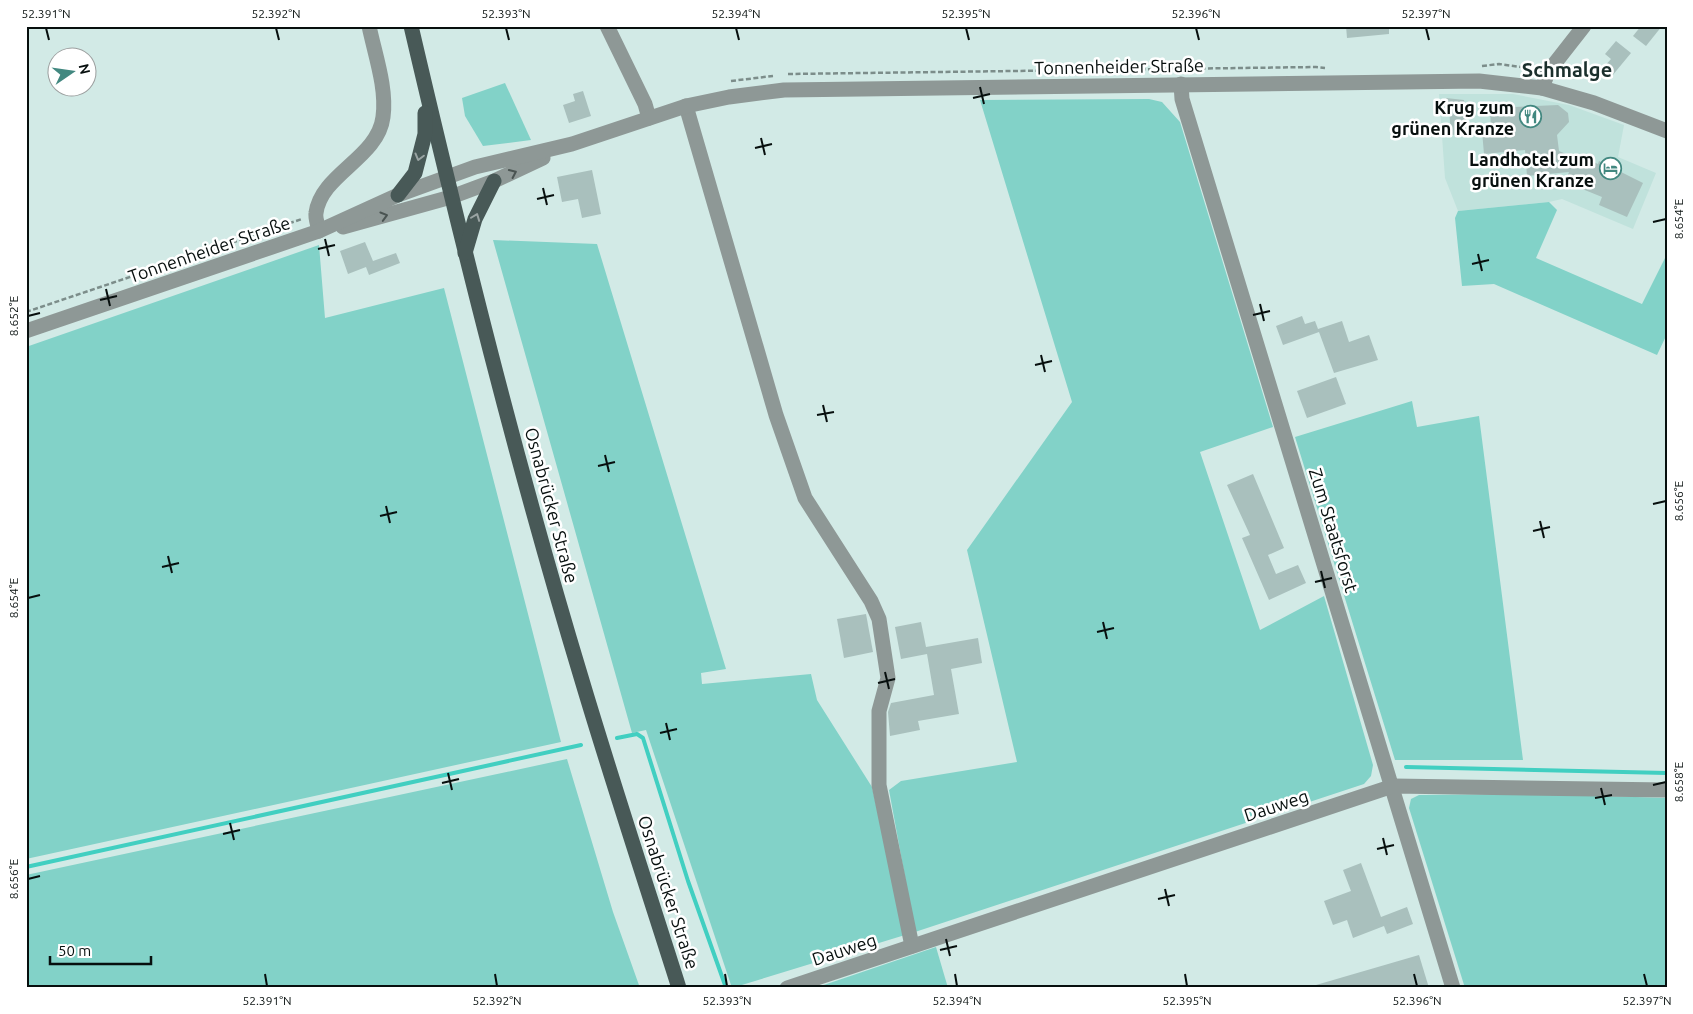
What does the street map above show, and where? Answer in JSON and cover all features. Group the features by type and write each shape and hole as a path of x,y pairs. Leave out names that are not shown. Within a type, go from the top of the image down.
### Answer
{"main road":[{"name":"Osnabrücker Straße","path":"410,26 465,254 580,676 679,988"},
{"name":"Tonnenheider Straße","path":"398,195 415,172 425,134 426,92"},
{"path":"465,254 475,219 494,182"}],"street":[{"path":"319,231 316,214 319,200 370,145 381,126 383,99 369,26"},
{"path":"607,26 645,104 649,118"},
{"path":"1542,88 1548,72 1584,26"},
{"name":"Tonnenheider Straße","path":"26,331 319,231 398,195 446,176 572,144 686,106 729,97 784,90 1479,82 1542,88 1594,103 1667,131"},
{"name":"Zum Staatsforst","path":"1181,84 1182,99 1393,786 1453,988"},
{"path":"686,106 776,415 805,498 871,601 879,619 888,678 879,711 879,785 912,946"},
{"name":"Tonnenheider Straße","path":"319,231 349,226 451,197 494,182 572,144"},
{"name":"Dauweg","path":"787,988 1393,786 1667,790"}],"path":[{"path":"26,312 316,214"}],"shaded area":[{"path":"505,83 531,140 483,146 465,116 462,98"},
{"path":"1439,94 1513,94 1569,105 1624,125 1618,157 1656,173 1633,229 1562,199 1458,211 1445,178"},
{"path":"1149,99 1162,102 1180,122 1273,427 1200,452 1260,630 1324,596 1373,765 1371,776 1364,784 915,932 889,790 901,781 1017,762 967,550 1072,402 980,100"},
{"path":"1549,202 1557,210 1536,258 1642,304 1667,254 1667,334 1657,355 1494,284 1462,286 1455,218 1458,211"},
{"path":"493,240 597,244 726,669 701,673 702,684 811,674 817,700 872,787 905,935 732,988 646,730 632,733"},
{"path":"319,245 325,318 444,288 561,742 26,859 26,347"},
{"path":"1412,401 1417,427 1479,416 1523,760 1395,760 1295,437"},
{"path":"567,759 613,912 640,988 26,988 26,875"},
{"path":"1541,794 1667,798 1667,988 1465,988 1409,808 1411,799 1419,795"},
{"path":"936,947 948,988 815,988"}],"building":[{"path":"1346,26 1389,26 1389,34 1347,38"},
{"path":"1641,26 1662,26 1646,46 1633,36"},
{"path":"1616,41 1631,53 1612,76 1603,68 1611,59 1605,54"},
{"path":"583,91 591,116 569,123 563,105 575,101 573,94"},
{"path":"1446,98 1464,100 1467,134 1451,135 1449,108 1446,108"},
{"path":"1558,105 1568,113 1569,122 1557,135 1559,151 1575,158 1577,155 1598,164 1599,161 1643,183 1627,217 1599,205 1602,197 1565,182 1569,172 1527,176 1525,150 1484,154 1482,131 1491,130 1490,108"},
{"path":"592,170 601,214 582,218 578,199 562,202 557,177"},
{"path":"365,242 373,261 396,253 400,263 369,275 366,267 348,274 340,251"},
{"path":"1302,316 1305,324 1315,321 1318,329 1342,321 1349,342 1369,335 1378,360 1334,373 1319,332 1283,345 1276,326"},
{"path":"1336,377 1346,404 1307,418 1297,391"},
{"path":"1253,474 1284,548 1268,555 1276,574 1298,565 1306,583 1269,600 1242,538 1250,535 1227,485"},
{"path":"866,614 873,652 844,658 837,619"},
{"path":"921,622 926,647 978,638 982,663 951,669 959,714 918,721 920,730 890,736 888,712 891,703 934,695 927,654 901,659 895,627"},
{"path":"1361,863 1381,917 1407,907 1413,924 1387,934 1384,926 1353,938 1347,920 1333,925 1324,901 1351,891 1343,870"},
{"path":"1419,955 1429,988 1317,988 1316,985"}],"waterway":[{"path":"617,738 637,734 643,738 688,881 725,985"},
{"path":"26,867 581,745"},
{"path":"1406,767 1667,773"}],"place":[{"name":"Krug zum grünen Kranze","path":"1530,117"},
{"name":"Landhotel zum grünen Kranze","path":"1610,169"}],"district":[{"name":"Schmalge","path":"1567,69"}]}
